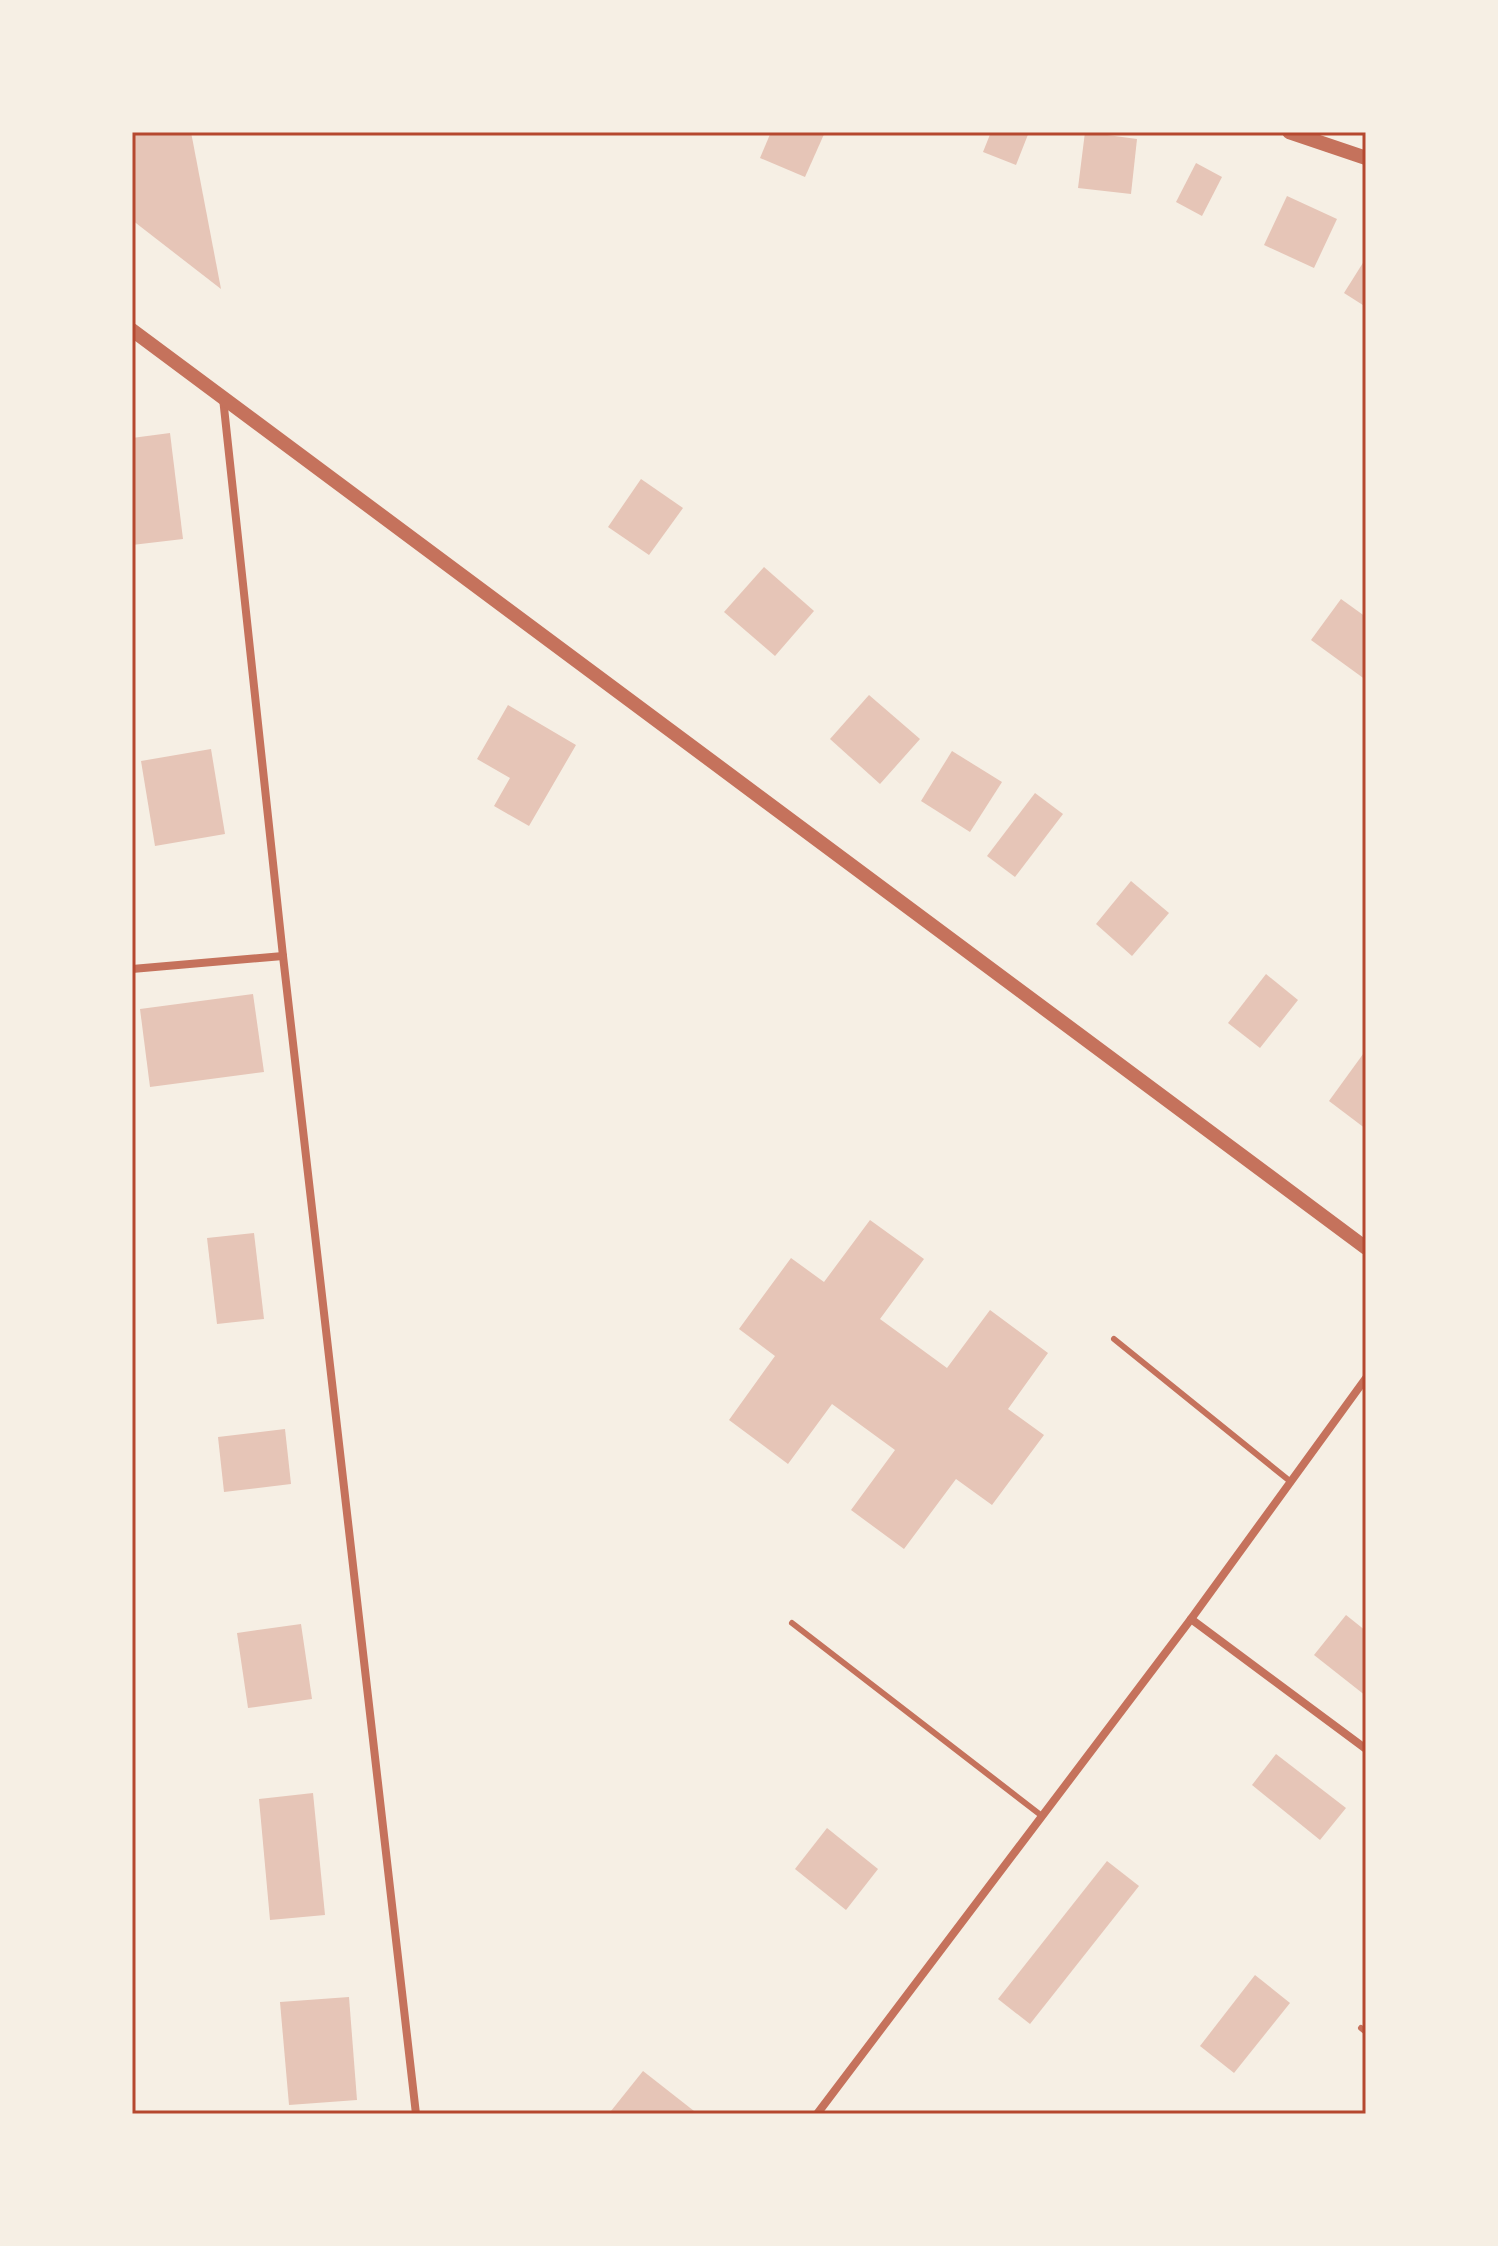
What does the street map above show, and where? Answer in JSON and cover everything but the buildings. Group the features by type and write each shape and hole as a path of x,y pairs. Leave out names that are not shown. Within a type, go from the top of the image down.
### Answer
{"street":[{"path":"1289,132 1366,158"},
{"path":"132,330 1366,1248"},
{"path":"223,397 283,956 416,2114"},
{"path":"132,969 283,956"},
{"path":"817,2114 1191,1619 1366,1378"},
{"path":"1191,1619 1366,1749"}],"lane":[{"path":"1114,1339 1291,1482"},
{"path":"792,1623 1042,1816"}]}
